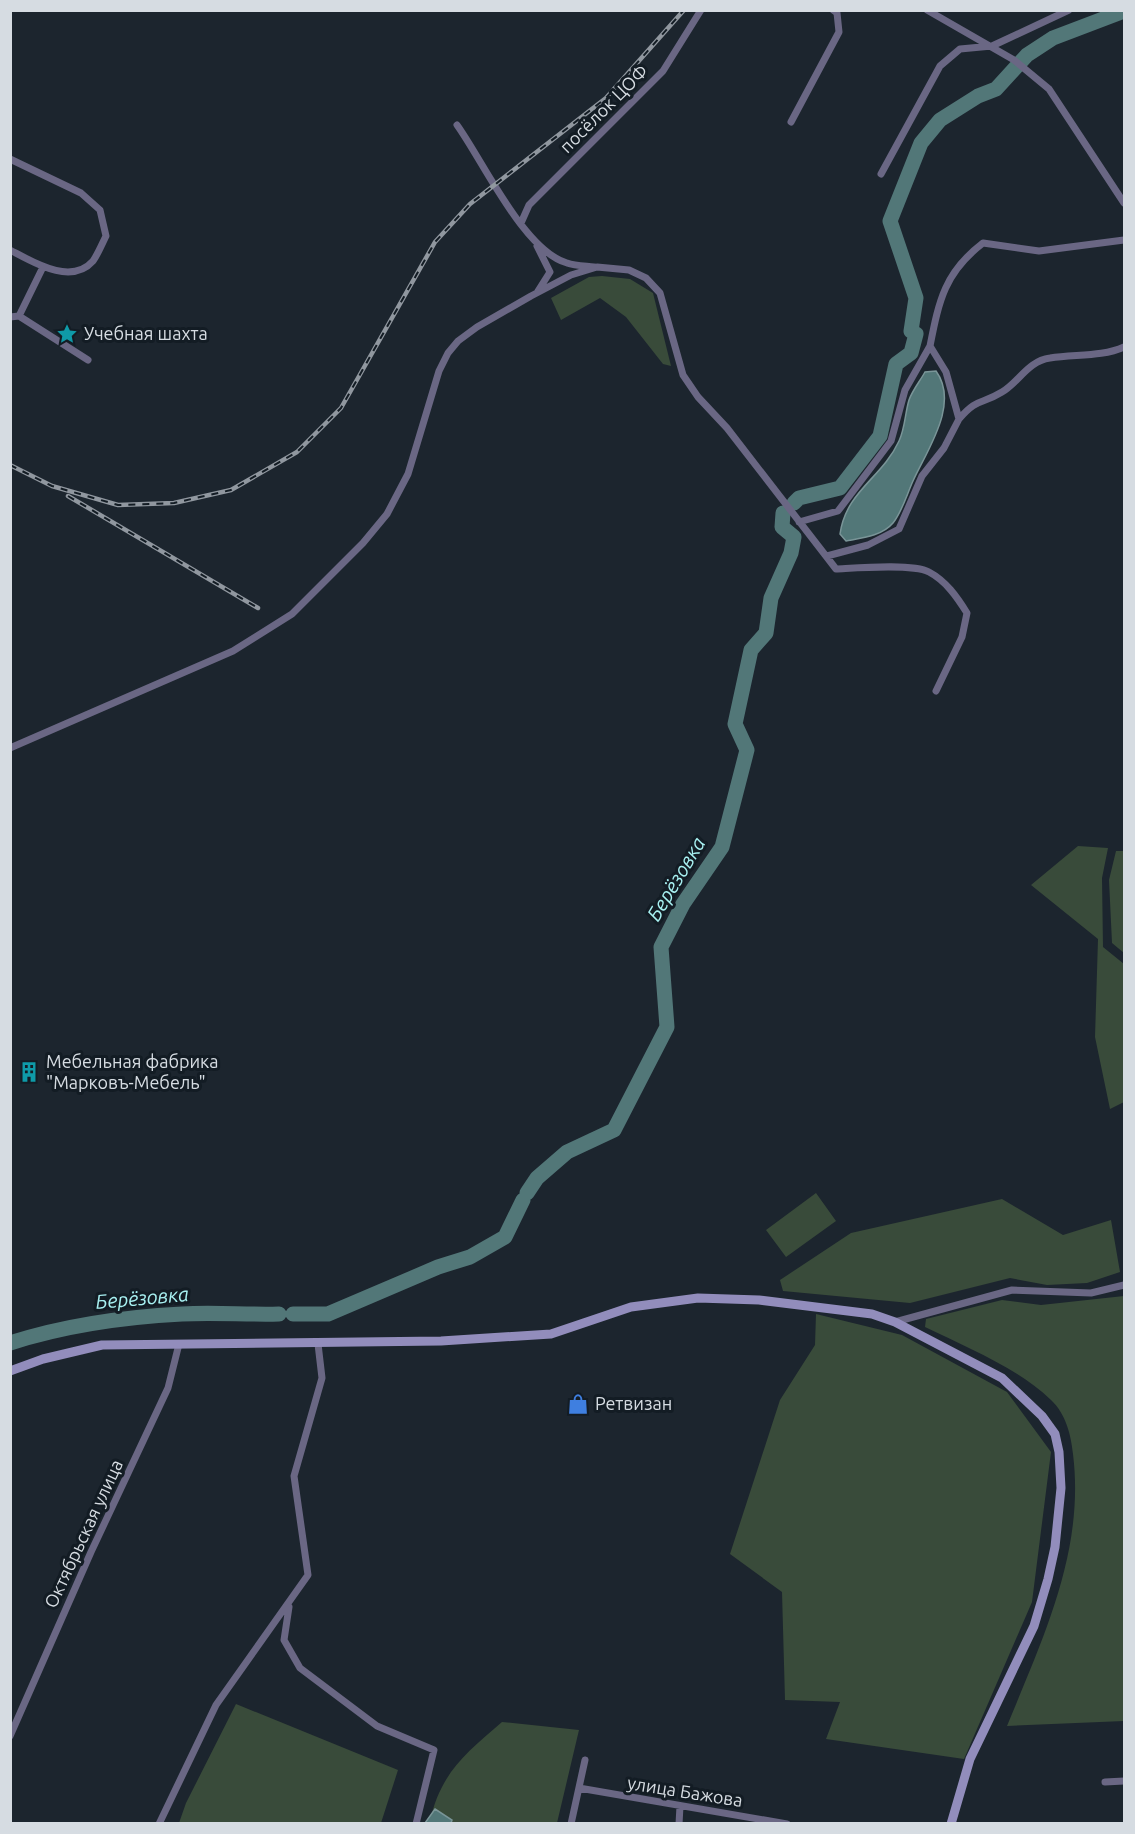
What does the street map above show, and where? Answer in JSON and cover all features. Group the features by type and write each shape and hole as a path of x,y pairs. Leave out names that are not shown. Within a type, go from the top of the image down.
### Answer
{"street":[{"name":"посёлок ЦОФ","path":"521,223 529,205 663,71 701,10"},
{"path":"791,122 840,32 837,13 833,10"},
{"path":"927,10 1022,65 1049,89 1125,203"},
{"path":"881,174 940,66 960,49 992,46 1069,10"},
{"path":"457,125 536,244 550,272 537,293"},
{"path":"10,159 81,193 100,210 106,236 93,260 82,270 68,272 44,267 10,250"},
{"path":"800,522 838,511 891,441 905,390 930,346 940,298 963,258 983,243 1039,251 1125,240"},
{"path":"536,244 566,263 629,270 646,278 660,292 683,375 698,397 727,428 836,568 882,567 928,571 953,591 967,613 962,637 936,691"},
{"path":"44,267 15,317 88,360"},
{"path":"10,748 233,651 292,614 363,543 387,513 408,474 439,371 448,353 477,327 571,275 597,267"},
{"path":"930,346 946,372 959,419"},
{"path":"827,556 868,545 898,529 922,476 944,448 959,419 972,404 1002,392 1035,362 1125,347"},
{"path":"895,1322 1012,1290 1091,1293 1125,1286"},
{"path":"10,1371 44,1359 102,1345 441,1341 551,1334 632,1307 698,1298 759,1300 872,1314 895,1322 1002,1378 1042,1416 1055,1434 1059,1452 1061,1488 1055,1547 1048,1579 1034,1626 970,1759 951,1824"},
{"name":"Октябрьская улица","path":"10,1736 91,1552 168,1388 179,1344"},
{"path":"159,1824 216,1705 289,1605 308,1575 294,1476 322,1378 318,1344"},
{"path":"289,1605 284,1640 300,1668 377,1726 434,1750 417,1824"},
{"path":"571,1824 585,1760"},
{"path":"1105,1782 1125,1780"},
{"name":"улица Бажова","path":"579,1788 787,1824"},
{"path":"679,1824 680,1806"}],"shaded area":[{"path":"589,277 630,279 653,293 671,366 663,364 626,317 600,298 561,320 551,298"},
{"path":"936,371 942,384 943,412 933,441 899,514 883,531 846,541 840,534 849,507 892,454 901,436 910,397 925,372"},
{"path":"1078,846 1108,848 1102,878 1103,947 1124,964 1124,1102 1110,1109 1095,1037 1098,939 1031,885"},
{"path":"1116,851 1124,851 1124,953 1112,943 1109,880"},
{"path":"816,1193 836,1221 786,1257 766,1230"},
{"path":"1002,1199 1063,1235 1111,1220 1120,1272 1087,1283 1047,1285 1010,1278 910,1303 783,1291 780,1280 851,1233"},
{"path":"1124,1296 1124,1721 1007,1726 1047,1627 1067,1559 1073,1525 1075,1490 1071,1440 1060,1412 1051,1400 1037,1388 991,1359 925,1327 926,1319 1002,1300 1041,1305"},
{"path":"816,1314 902,1335 1007,1392 1051,1452 1032,1602 964,1759 826,1739 840,1702 785,1700 782,1592 730,1554 780,1400 815,1345"},
{"path":"236,1704 398,1770 381,1823 179,1823 186,1803"},
{"path":"502,1722 579,1730 557,1823 429,1824 434,1806 447,1778 465,1755"},
{"path":"435,1809 452,1820 451,1823 425,1823"}],"waterway":[{"name":"Берёзовка","path":"794,503 799,498 840,488 880,436 896,364 911,353 916,334 911,331 916,298 890,221 921,143 940,120 978,96 996,89 1027,55 1053,38 1124,11"},
{"name":"Берёзовка","path":"527,1193 537,1178 567,1152 614,1130 667,1027 661,947 683,904 722,847 747,750 735,724 751,650 766,633 771,598 791,553 794,537 782,527 783,513"},
{"name":"Берёзовка","path":"293,1314 328,1314 438,1267 470,1257 505,1237 523,1200"},
{"name":"Берёзовка","path":"10,1343 74,1327 139,1317 194,1313 279,1314"}],"railway":[{"path":"10,465 52,486 118,505 174,503 231,490 297,452 341,408 435,242 470,204 606,98 684,10"},
{"path":"68,496 258,608"}],"place":[{"name":"Учебная шахта","path":"67,334"},
{"name":"Мебельная фабрика \"Марковъ-Мебель\"","path":"29,1072"},
{"name":"Ретвизан","path":"578,1404"}]}
